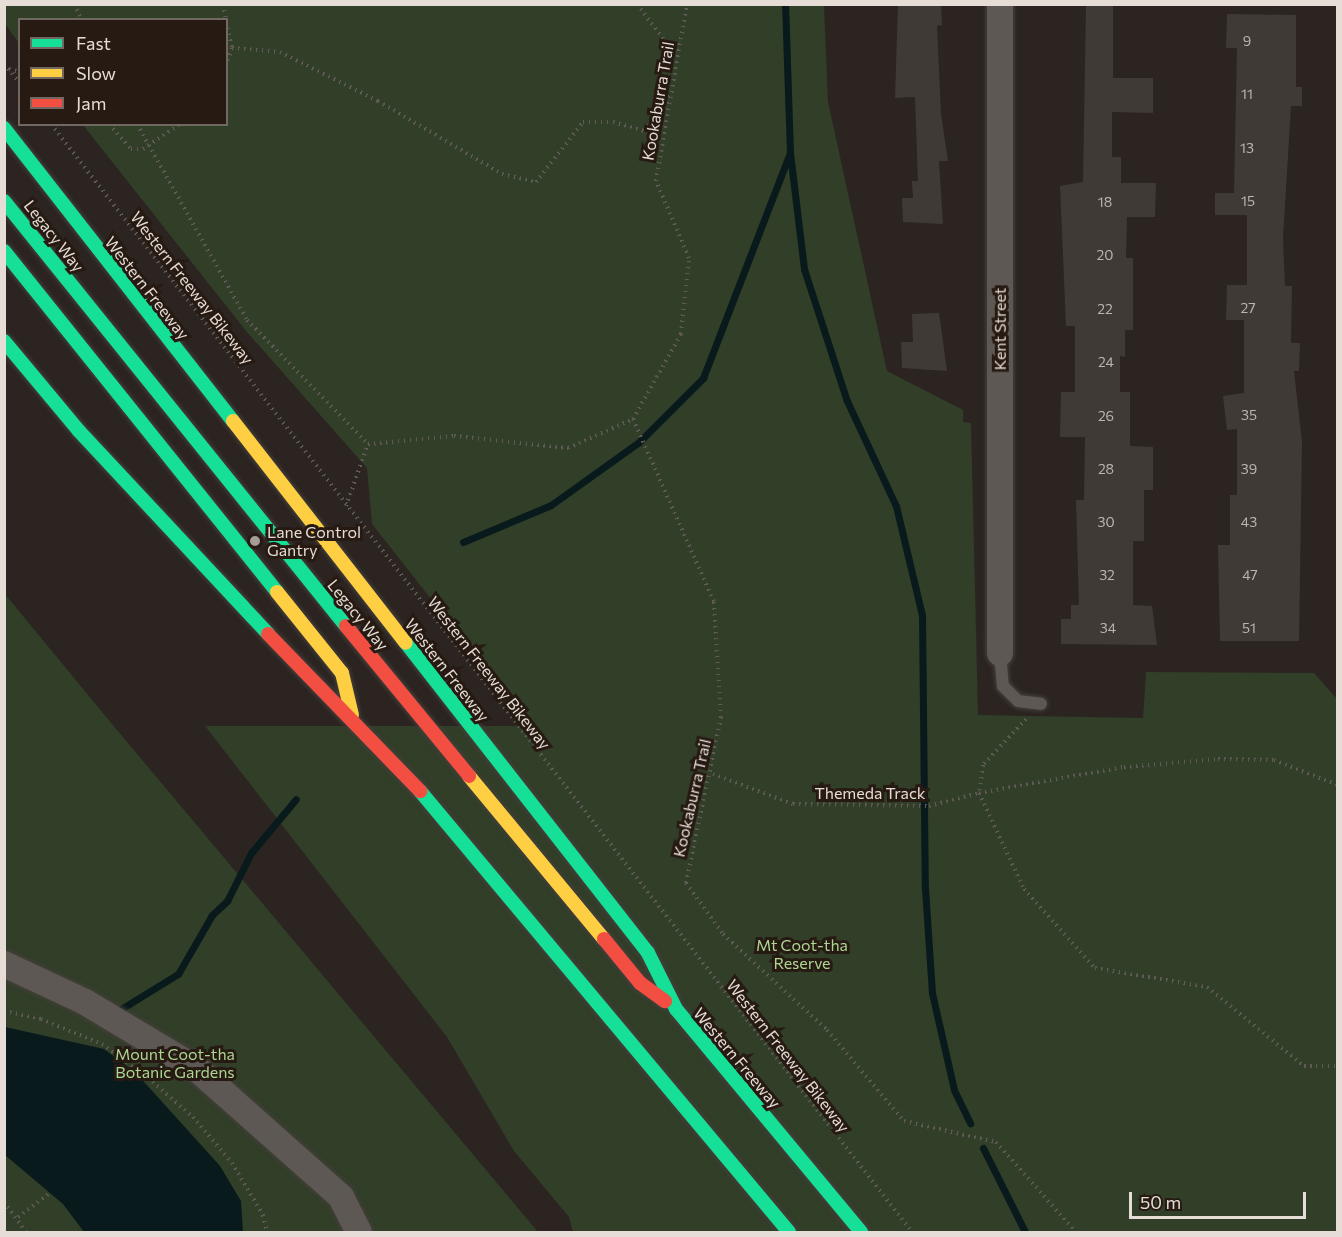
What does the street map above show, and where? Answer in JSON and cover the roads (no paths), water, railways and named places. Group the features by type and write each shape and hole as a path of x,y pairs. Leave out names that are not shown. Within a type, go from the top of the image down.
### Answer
{"highway":[{"name":"Western Freeway","path":"4,128 648,953 676,1009 861,1233"},
{"name":"Legacy Way","path":"4,201 269,533 633,974 676,1009"},
{"path":"4,251 342,673 352,715"},
{"path":"4,341 210,572 318,687 352,715 511,893 789,1233"}],"street":[{"name":"Kent Street","path":"1000,4 1000,652"},
{"path":"4,964 85,1002 197,1069 341,1197 359,1233"}],"lane":[{"path":"1000,652 1003,686 1018,701 1041,704"}],"waterway":[{"path":"463,542 551,505 639,442 703,378 790,153 785,4"},
{"path":"790,153 804,269 847,401 896,506 922,615 925,888 932,993 954,1090 970,1123"},
{"path":"121,1009 178,974 212,915 227,901 251,853 296,799"},
{"path":"983,1148 1025,1232"}],"place":[{"name":"Lane Control Gantry","path":"255,541"}],"park label":[{"name":"Mt Coot-tha Reserve","path":"802,954"},
{"name":"Mount Coot-tha Botanic Gardens","path":"175,1063"}]}
